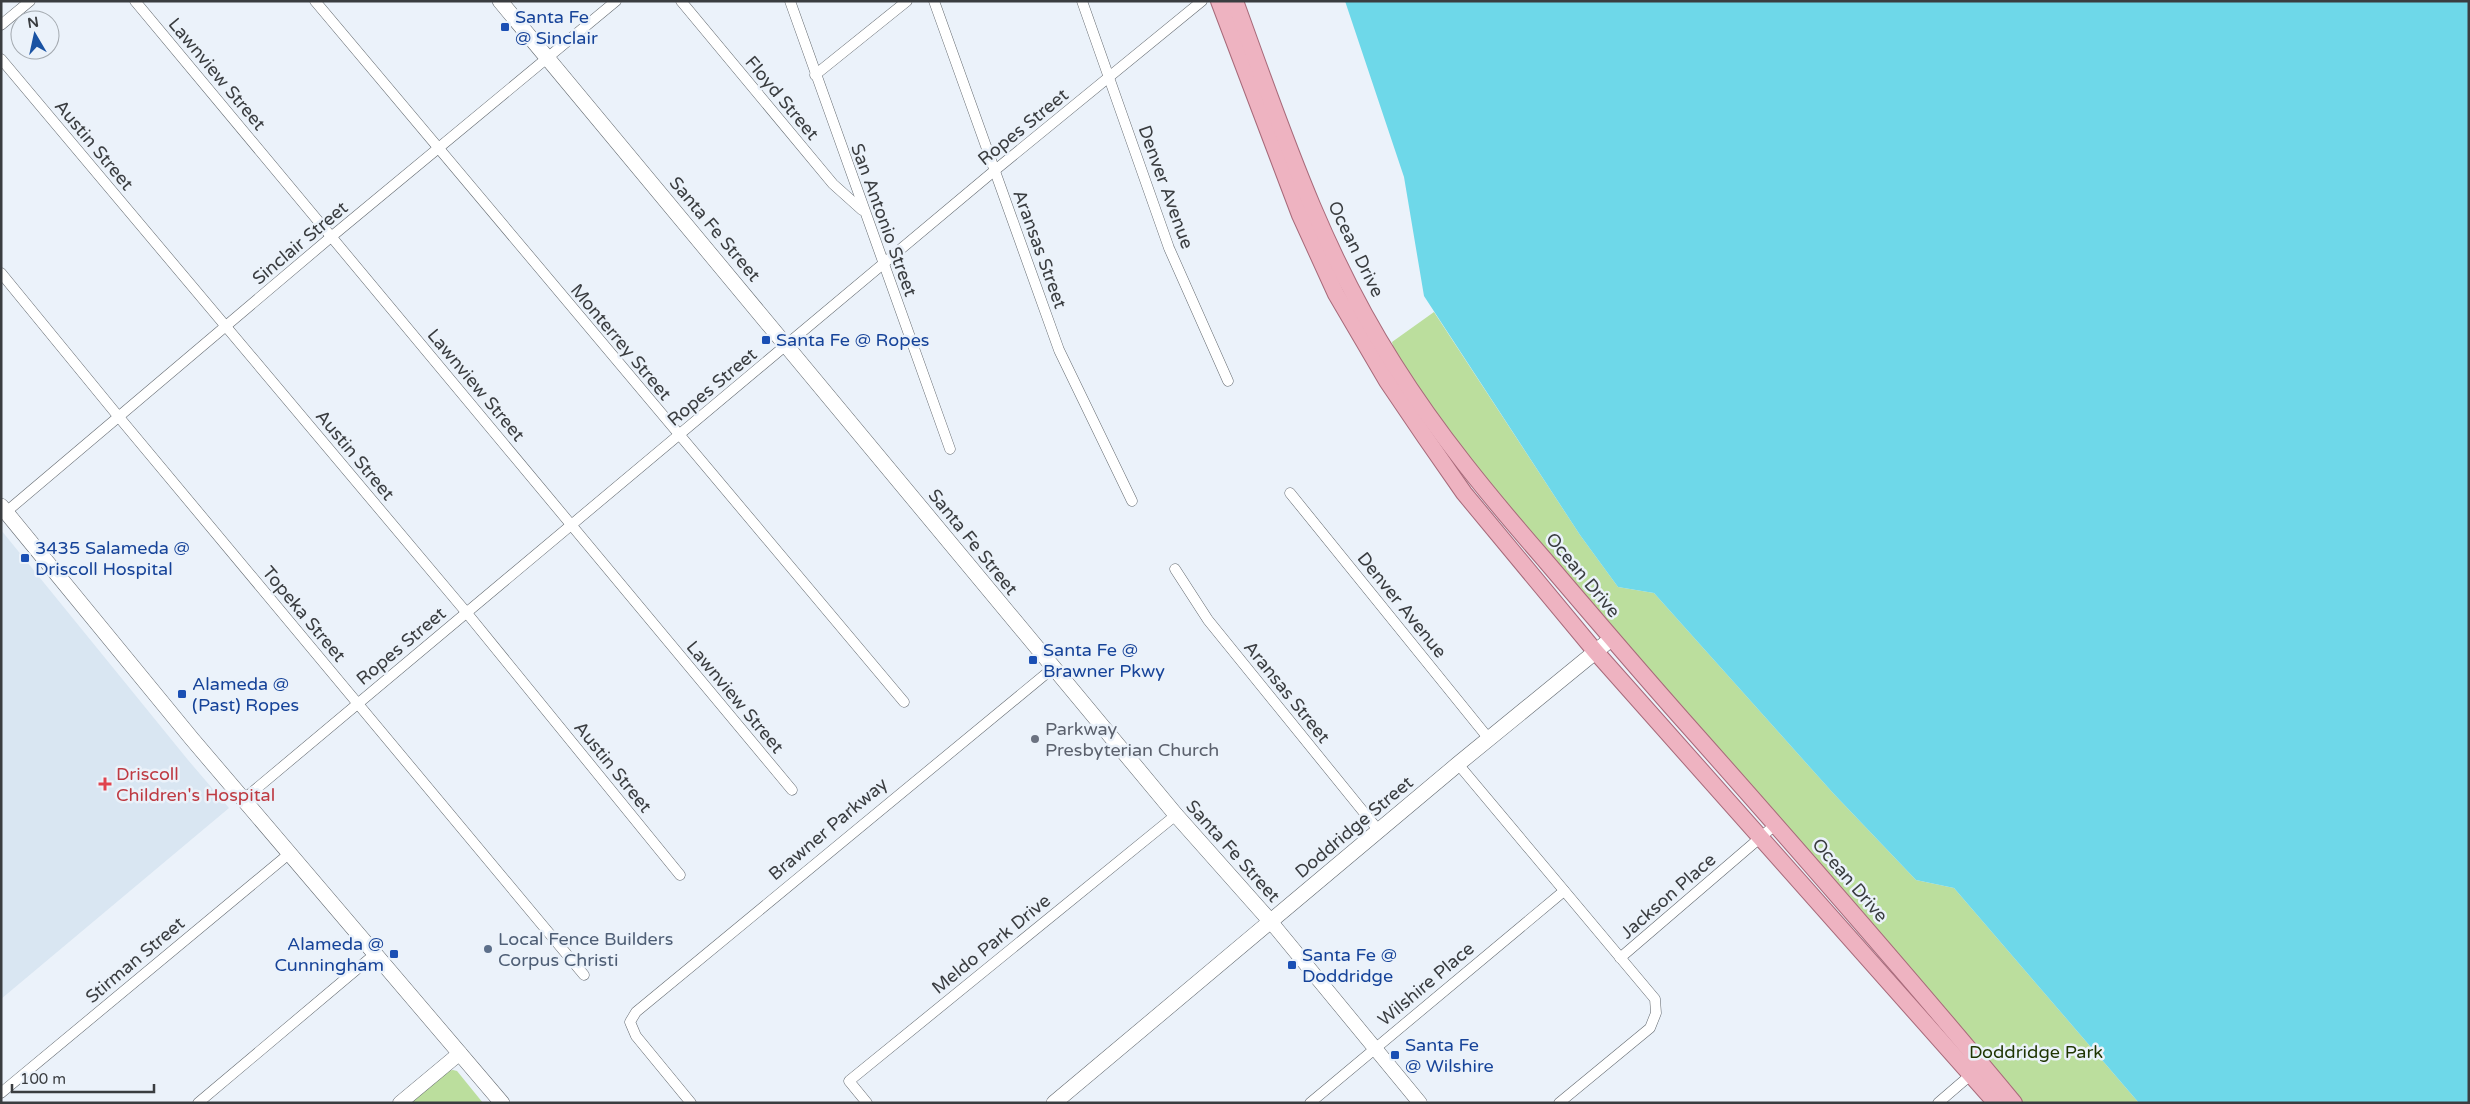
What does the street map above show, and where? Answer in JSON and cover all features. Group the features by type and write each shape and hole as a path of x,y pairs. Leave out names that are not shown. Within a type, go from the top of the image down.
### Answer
{"main road":[{"name":"Santa Fe Street","path":"500,1 1176,815 1271,922"},
{"name":"Ocean Drive","path":"1219,1 1328,259 1392,362 1421,418 1464,492 1596,651 1870,961 1977,1070 2014,1103"},
{"name":"Ocean Drive","path":"1235,1 1266,109"},
{"name":"Ocean Drive","path":"1421,418 1611,639 1884,949 1977,1070 1996,1103"},
{"path":"4,509 244,799 502,1103"},
{"name":"Doddridge Street","path":"1054,1103 1489,738 1611,639"},
{"path":"1820,904 1832,891"},
{"path":"1870,961 1884,949"}],"street":[{"path":"1,25 30,1"},
{"name":"Lawnview Street","path":"134,1 792,790"},
{"name":"Monterrey Street","path":"315,1 438,150 904,702"},
{"name":"Sinclair Street","path":"4,509 226,328 332,237 616,1"},
{"name":"Floyd Street","path":"681,1 833,184 863,211"},
{"name":"San Antonio Street","path":"790,1 863,211 950,449"},
{"path":"815,75 907,1"},
{"name":"Aransas Street","path":"934,1 1059,350 1132,501"},
{"name":"Denver Avenue","path":"1082,1 1169,248 1228,381"},
{"name":"Ropes Street","path":"244,799 883,266 994,171 1202,1"},
{"name":"Austin Street","path":"1,59 466,612 680,874"},
{"name":"Topeka Street","path":"1,273 584,975"},
{"name":"Denver Avenue","path":"1290,492 1489,738"},
{"name":"Aransas Street","path":"1175,570 1208,620 1379,831"},
{"name":"Brawner Parkway","path":"691,1103 636,1036 630,1022 636,1012 1053,668"},
{"path":"1458,764 1620,958"},
{"name":"Meldo Park Drive","path":"867,1103 849,1081 1176,815"},
{"name":"Jackson Place","path":"1559,1103 1650,1028 1656,1013 1655,999 1620,958 1776,825"},
{"name":"Stirman Street","path":"1,1093 290,853"},
{"name":"Wilshire Place","path":"1310,1103 1564,891"},
{"name":"Santa Fe Street","path":"1271,922 1420,1103"},
{"path":"198,1103 375,954"},
{"path":"400,1103 460,1053"},
{"path":"1938,1103 1977,1070"}],"shaded area":[{"name":"Driscoll Children's Hospital","path":"1,530 229,808 1,999"}],"green space":[{"name":"Doddridge Park","path":"1434,312 1580,535 1618,587 1654,593 1833,793 1916,880 1954,888 2139,1103 2021,1103 1463,453 1394,351 1392,342"},
{"path":"448,1071 457,1071 483,1103 410,1103"}],"water":[{"path":"1345,1 2469,1 2469,1103 2139,1103 1954,888 1916,880 1833,793 1654,593 1618,587 1580,535 1424,296 1404,177"}],"place":[{"name":"Santa Fe @ Sinclair","path":"505,27"},
{"name":"Santa Fe @ Ropes","path":"766,340"},
{"name":"3435 Salameda @ Driscoll Hospital","path":"25,558"},
{"name":"Santa Fe @ Brawner Pkwy","path":"1033,660"},
{"name":"Alameda @ (Past) Ropes","path":"182,694"},
{"name":"Parkway Presbyterian Church","path":"1035,739"},
{"name":"Driscoll Children's Hospital","path":"105,784"},
{"name":"Local Fence Builders Corpus Christi","path":"488,949"},
{"name":"Alameda @ Cunningham","path":"394,954"},
{"name":"Santa Fe @ Doddridge","path":"1292,965"},
{"name":"Santa Fe @ Wilshire","path":"1395,1055"}]}
